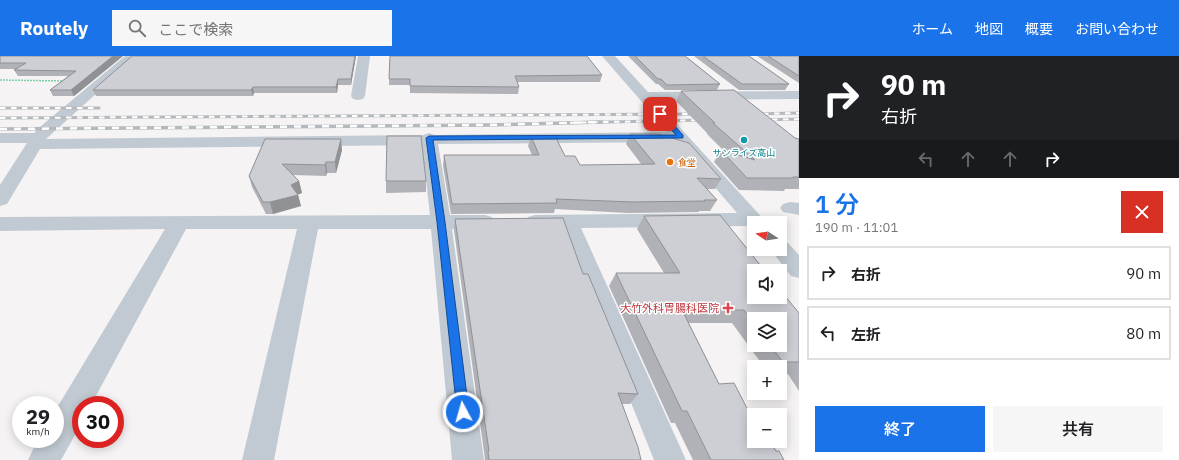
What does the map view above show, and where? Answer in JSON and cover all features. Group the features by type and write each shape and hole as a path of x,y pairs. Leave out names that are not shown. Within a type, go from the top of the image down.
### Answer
{"street":[{"path":"0,200 37,141 58,118 132,56"},
{"path":"358,96 364,56"},
{"path":"608,56 751,216"},
{"path":"715,81 734,95"},
{"path":"786,82 799,91"},
{"path":"644,96 799,95"},
{"path":"0,138 37,141 681,137"},
{"path":"429,138 441,222 468,460"},
{"path":"568,221 670,460"},
{"path":"0,224 179,222 747,221"},
{"path":"44,460 179,222"},
{"path":"258,460 309,222"},
{"path":"787,244 799,245"},
{"path":"787,256 799,270"}],"path":[{"path":"0,80 102,82"}],"building":[{"path":"0,56 113,56 71,90 50,90 76,71 14,70 26,63 0,63"},
{"path":"132,56 355,56 351,79 338,79 336,87 253,87 251,90 93,90"},
{"path":"390,56 587,56 602,75 515,76 519,87 410,86 410,79 389,79"},
{"path":"635,56 685,56 720,84 667,85 661,79 658,79"},
{"path":"703,56 749,56 789,84 742,84"},
{"path":"768,56 799,56 799,76"},
{"path":"734,90 795,138 799,139 799,177 747,178 721,150 755,160 713,123 715,123 681,91"},
{"path":"630,134 658,134 689,143 721,179 697,178 717,200 633,202 556,199 557,203 452,204 444,155 539,155 531,136 555,136 565,156 575,156 580,165 655,164"},
{"path":"387,136 421,136 426,181 386,181"},
{"path":"265,139 341,139 335,162 326,162 325,165 282,164 299,181 291,185 298,195 270,202 263,202 249,176"},
{"path":"720,215 747,249 747,256 753,256 759,264 747,264 747,304 787,304 787,298 799,313 799,362 787,362 787,360 781,360 775,352 787,352 787,312 747,312 747,314 744,310 682,310 719,384 734,383 747,408 747,448 774,448 776,451 779,451 784,460 711,460 687,411 682,411 616,273 680,273 644,216"},
{"path":"563,218 583,274 588,274 638,394 618,393 638,447 641,460 489,460 489,451 455,219"}],"railway":[{"path":"0,108 99,108"},
{"path":"752,114 799,113"},
{"path":"0,118 700,114"},
{"path":"761,120 799,119"},
{"path":"583,123 705,120"},
{"path":"583,123 602,122"},
{"path":"559,123 583,123"},
{"path":"0,129 489,125 583,123"}],"place":[{"name":"サンライズ高山","path":"744,140"},
{"name":"食堂","path":"670,162"},
{"name":"大竹外科胃腸科医院","path":"728,308"}],"route":[{"path":"463,412 441,222 429,138 681,137 660,114"}]}
